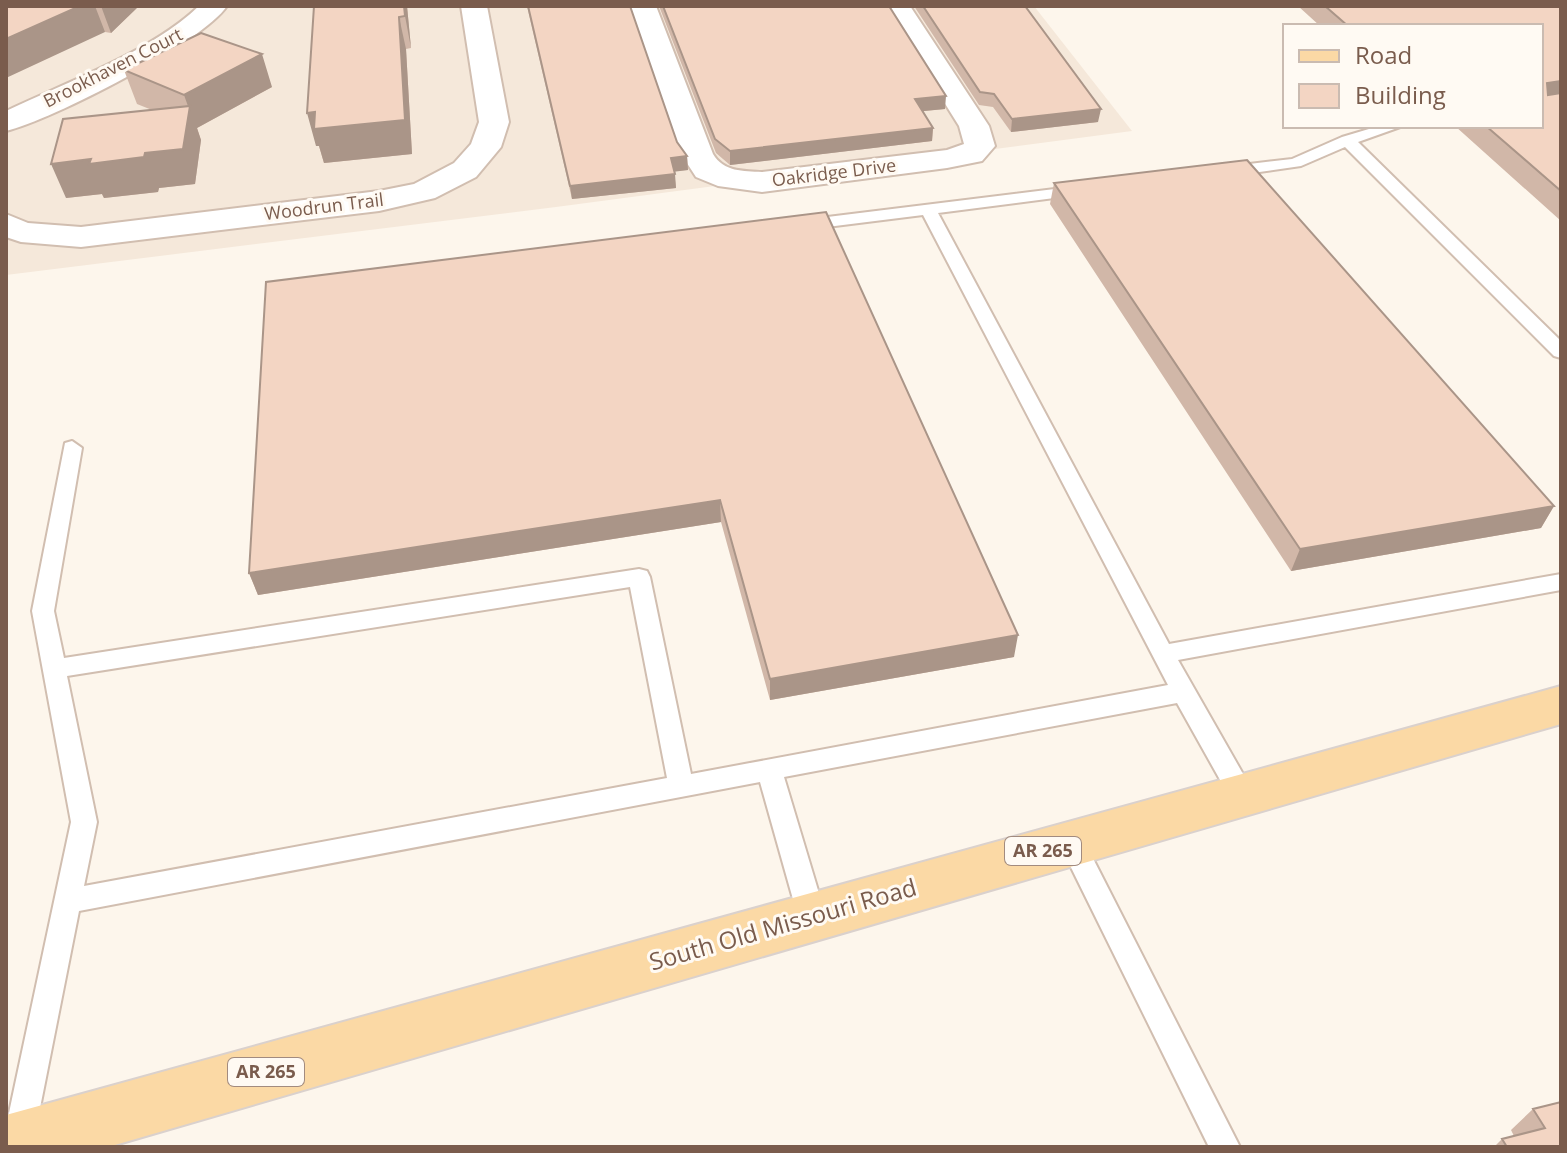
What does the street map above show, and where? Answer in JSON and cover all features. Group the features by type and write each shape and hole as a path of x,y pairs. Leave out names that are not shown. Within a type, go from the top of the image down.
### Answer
{"main road":[{"name":"South Old Missouri Road","path":"12,1144 1561,705"}],"street":[{"name":"Brookhaven Court","path":"6,122 172,39 206,18 214,6"},
{"name":"Woodrun Trail","path":"6,224 21,232 81,237 379,201 424,191 465,170 486,147 494,122 474,6"},
{"name":"Oakridge Drive","path":"643,6 697,154 707,170 729,179 762,182 947,159 971,154 980,146 980,137 897,6"}],"lane":[{"path":"1203,175 1295,163 1347,140 1388,128"},
{"path":"1347,140 1561,352"},
{"path":"788,226 1097,189"},
{"path":"929,211 1183,692 1242,795"},
{"path":"12,1144 84,822 43,611 72,448"},
{"path":"54,669 639,577 681,788"},
{"path":"1163,654 1561,582"},
{"path":"68,901 1183,692"},
{"path":"770,771 812,917"},
{"path":"1072,843 1225,1147"}],"shaded area":[{"path":"6,6 1034,6 1132,131 6,275"}],"building":[{"path":"6,6 80,6 6,39"},
{"path":"314,6 404,6 405,16 399,17 405,120 314,129 315,112 307,113"},
{"path":"528,6 630,6 677,142 687,156 671,158 675,174 570,186"},
{"path":"663,6 889,6 946,96 915,99 933,128 730,151 715,139"},
{"path":"923,6 1025,6 1101,109 1012,119 994,94 980,92"},
{"path":"1325,6 1561,6 1561,81 1547,83 1548,95 1561,93 1561,191 1488,128 1543,128 1543,24 1346,24"},
{"path":"201,33 262,54 184,95 124,70"},
{"path":"190,106 183,149 89,164 91,159 51,164 63,119"},
{"path":"1247,160 1554,506 1300,549 1054,183"},
{"path":"826,212 1018,635 770,679 720,500 249,573 266,282"},
{"path":"1561,1102 1561,1147 1507,1147 1502,1139 1545,1128 1533,1109"}]}
